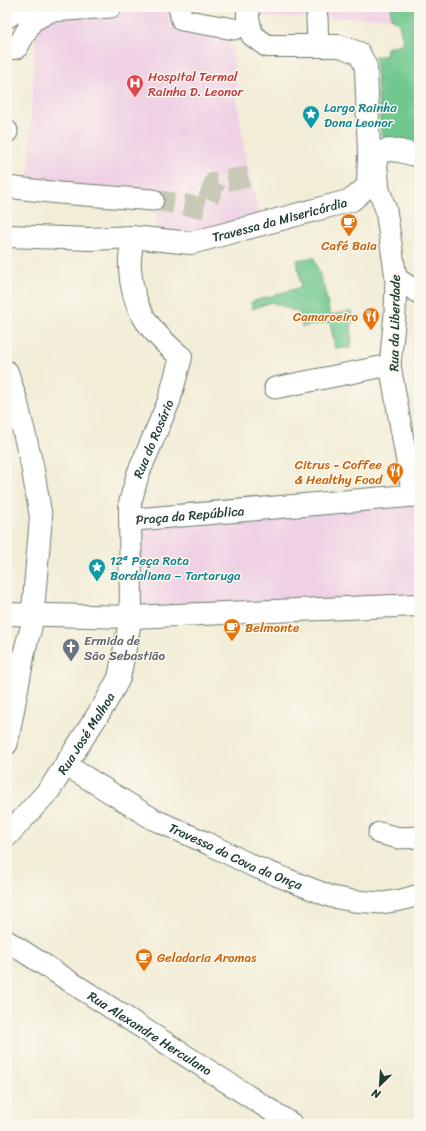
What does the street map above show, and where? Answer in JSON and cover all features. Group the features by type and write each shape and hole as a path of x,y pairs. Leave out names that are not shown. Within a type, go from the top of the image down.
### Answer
{"street":[{"path":"7,17 24,7"},
{"path":"7,49 17,48 32,21 51,11 111,7"},
{"path":"180,7 182,20 243,18 252,35 267,46 340,46 359,53 366,67 369,154 389,150 419,156"},
{"path":"317,17 318,46"},
{"name":"Travessa da Misericórdia","path":"7,236 90,239 132,237 191,242 352,200 368,186 369,154"},
{"name":"Rua da Liberdade","path":"369,154 376,160 379,190 386,210 396,278 395,314 390,365 416,495"},
{"path":"7,187 58,193 153,200"},
{"name":"Rua do Rosário","path":"130,520 130,502 138,474 168,401 181,357 161,340 142,316 133,293 132,286 130,267 132,237"},
{"path":"396,278 419,293"},
{"path":"275,388 390,365"},
{"path":"7,372 16,400 32,465 41,517 31,628 25,649 7,744"},
{"name":"Praça da República","path":"131,617 130,520 416,495"},
{"path":"7,614 131,617 419,605"},
{"name":"Rua José Malhoa","path":"7,829 50,789 106,702 119,678 131,617"},
{"name":"Travessa da Cova da Onça","path":"66,765 153,819 253,866 332,897 354,901 382,903 419,895"},
{"path":"379,833 399,838 419,837"},
{"name":"Rua Alexandre Herculano","path":"7,941 289,1123"}],"shaded area":[{"name":"Hospital Termal Rainha D. Leonor","path":"177,7 230,31 244,150 262,224 215,236 157,231 153,197 29,180 36,20"},
{"path":"263,7 391,7 391,18 263,17"},
{"path":"419,500 419,600 138,611 137,525"}],"green space":[{"path":"391,7 419,7 419,145 382,145 375,56 386,56 387,48 404,43 398,22 391,18"},
{"path":"314,257 325,291 330,315 352,311 351,348 335,348 330,322 302,327 298,312 271,302 252,309 251,302 301,287 297,260"}],"tunnel":[{"path":"153,200 205,208 215,182 253,176"}],"place":[{"name":"Hospital Termal Rainha D. Leonor","path":"135,98"},
{"name":"Largo Rainha Dona Leonor","path":"311,129"},
{"name":"Café Baia","path":"349,237"},
{"name":"Camaroeiro","path":"371,331"},
{"name":"Citrus - Coffee & Healthy Food","path":"395,486"},
{"name":"12ª Peça Rota Bordaliana – Tartaruga","path":"97,582"},
{"name":"Belmonte","path":"232,642"},
{"name":"Ermida de São Sebastião","path":"71,662"},
{"name":"Geladaria Aromas","path":"144,972"}]}
